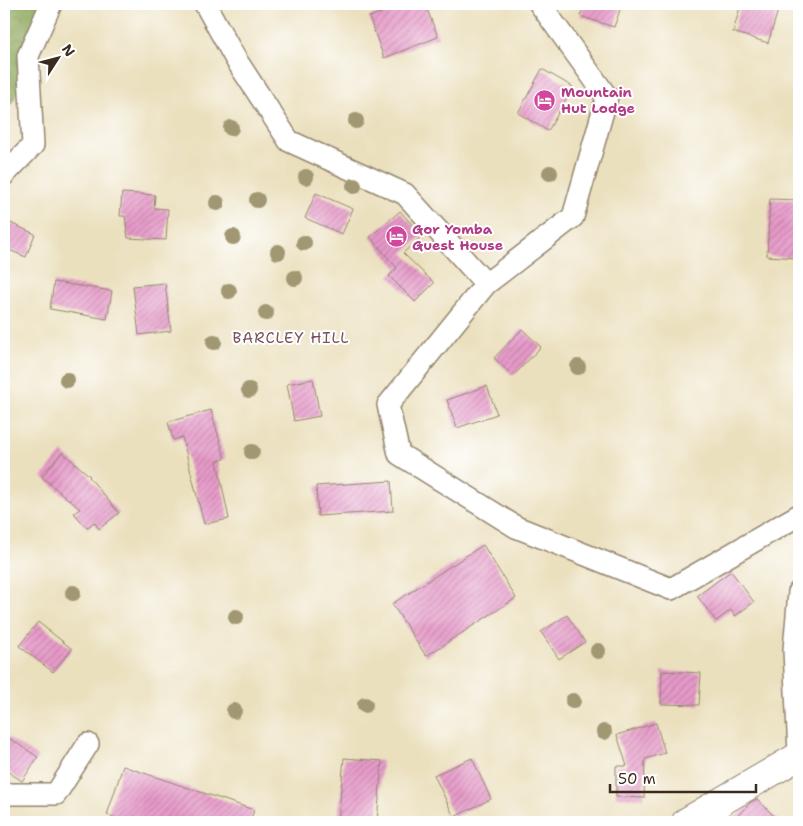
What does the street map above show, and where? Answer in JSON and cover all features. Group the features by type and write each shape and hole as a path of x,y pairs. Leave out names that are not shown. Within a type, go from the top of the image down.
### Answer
{"main road":[{"path":"686,822 799,755"}],"street":[{"path":"4,174 33,145 28,56 50,4"},
{"path":"205,4 235,58 290,141 405,194 486,284"},
{"path":"540,4 607,97 573,217 486,284 388,405 400,454 516,527 671,589 799,515"},
{"path":"799,592 794,650 799,755"},
{"path":"4,794 56,794 88,744"}],"green space":[{"path":"4,4 56,4 42,48 8,109 4,137"}],"building":[{"path":"404,4 425,4 438,37 384,58 369,17"},
{"path":"585,4 622,4 614,27 580,16"},
{"path":"741,4 780,4 768,43 733,32"},
{"name":"Mountain Hut Lodge","path":"542,69 573,87 548,131 518,113"},
{"path":"122,193 155,195 154,208 168,209 166,240 128,238 125,216 120,216"},
{"path":"316,193 353,209 342,234 305,218"},
{"path":"770,199 799,200 798,258 767,256"},
{"path":"400,211 422,236 403,253 434,283 415,302 389,276 397,268 370,237"},
{"path":"4,220 35,234 26,257 4,248"},
{"path":"54,282 112,291 107,319 50,309"},
{"path":"165,283 171,331 139,335 133,286"},
{"path":"522,329 541,347 513,376 494,358"},
{"path":"313,379 320,416 294,421 287,384"},
{"path":"487,386 497,414 457,428 447,400"},
{"path":"211,410 225,459 217,461 229,519 204,524 182,437 173,440 168,422"},
{"path":"62,452 90,476 119,513 99,529 94,522 87,528 74,513 80,509 42,477"},
{"path":"391,481 393,511 318,516 316,486"},
{"path":"483,545 516,598 426,656 392,604"},
{"path":"731,571 754,602 735,616 731,610 716,621 697,596"},
{"path":"567,615 585,642 559,659 541,632"},
{"path":"38,622 72,649 53,672 19,646"},
{"path":"662,671 701,673 699,705 661,704"},
{"path":"656,723 665,753 645,759 644,798 616,797 616,766 627,766 617,735"},
{"path":"4,735 38,757 22,781 4,769"},
{"path":"344,758 382,761 377,822 338,822"},
{"path":"472,758 491,799 454,817 434,775"},
{"path":"123,766 254,810 250,822 128,822 107,815"},
{"path":"757,799 780,822 731,822 751,802"}],"place":[{"name":"Mountain Hut Lodge","path":"545,100"},
{"name":"Gor Yomba Guest House","path":"396,237"}],"district":[{"name":"BARCLEY HILL","path":"291,338"}]}
